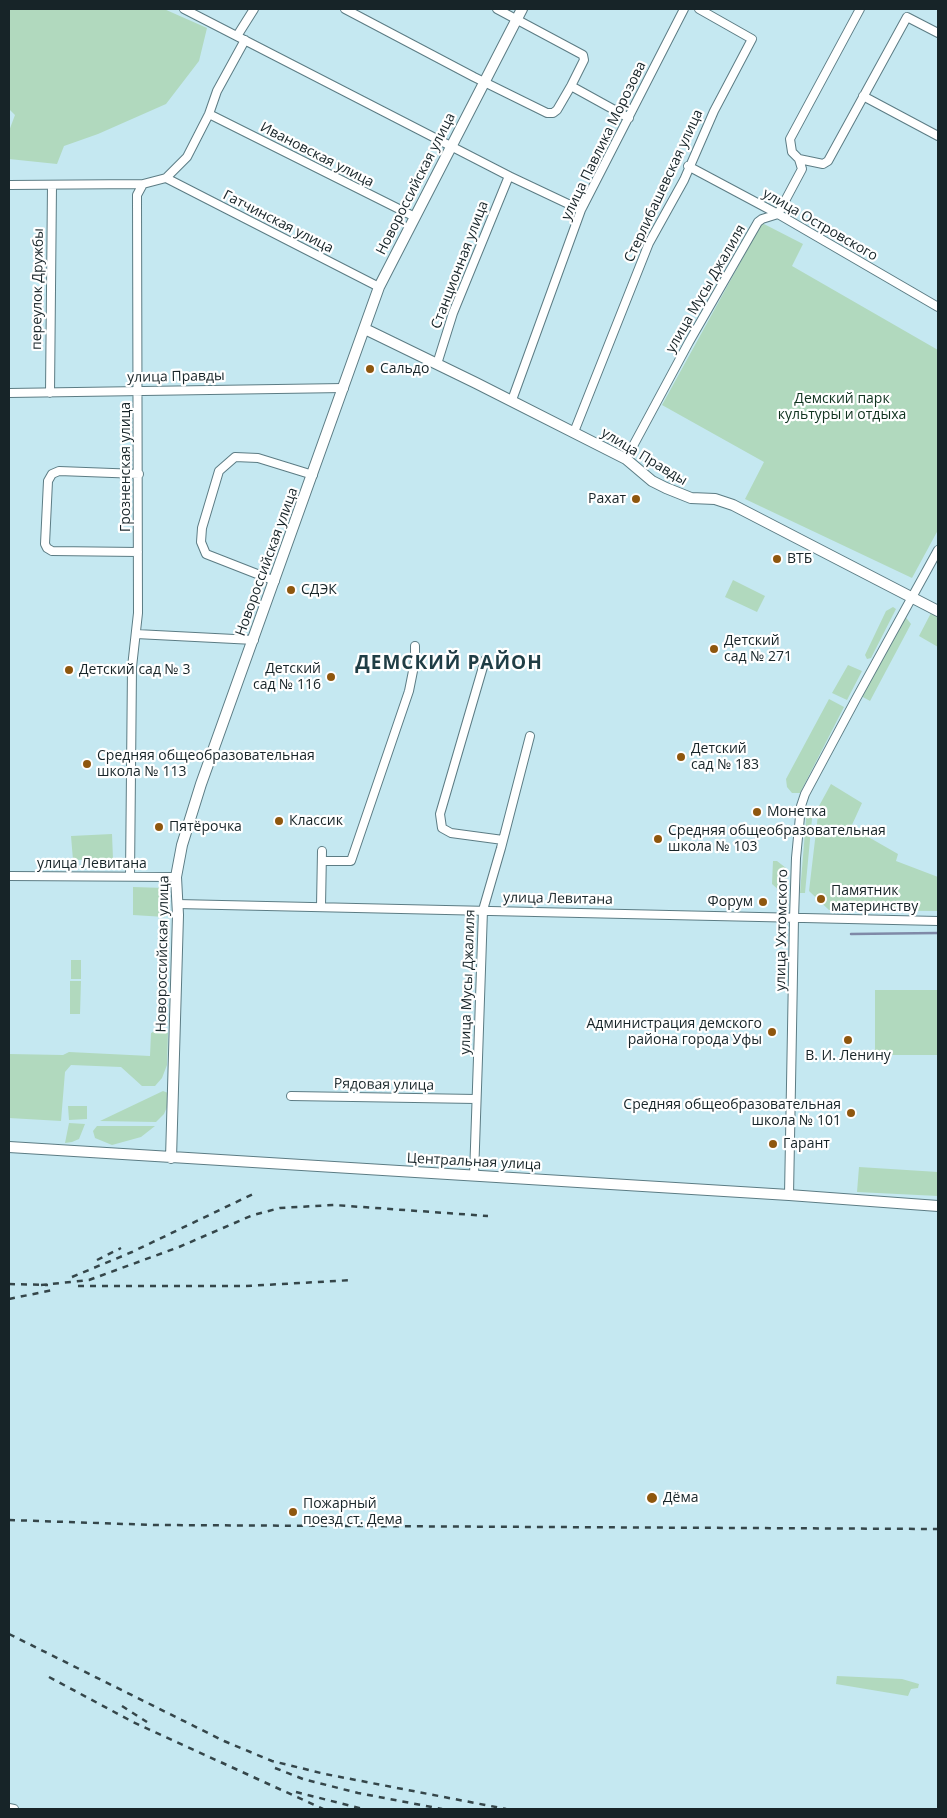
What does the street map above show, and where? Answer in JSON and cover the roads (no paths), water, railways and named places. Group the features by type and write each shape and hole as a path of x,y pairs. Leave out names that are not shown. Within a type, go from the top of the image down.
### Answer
{"main road":[{"name":"Новороссийская улица","path":"171,1158 176,877 182,845 201,784 379,287 522,9"},
{"name":"улица Правды","path":"365,329 512,400 626,459 652,481 691,498 715,499 733,505 938,611"},
{"name":"Центральная улица","path":"9,1147 789,1195 938,1206"}],"street":[{"path":"184,9 508,176 581,210"},
{"path":"237,36 254,9"},
{"path":"345,9 484,82 547,112 558,110 584,60 583,55 497,9"},
{"name":"улица Павлика Морозова","path":"512,400 581,210 684,9"},
{"name":"Стерлибашевская улица","path":"574,432 649,243 684,180 688,166 714,111 752,39 699,9"},
{"path":"778,214 802,169 799,159 792,152 790,139 860,9"},
{"path":"799,159 823,164 828,161 907,16 938,33"},
{"path":"9,185 142,184 166,178 187,157 208,114 216,91 245,40"},
{"path":"570,86 629,118"},
{"path":"863,96 938,136"},
{"name":"Ивановская улица","path":"208,114 415,218"},
{"name":"улица Островского","path":"688,166 778,214 938,307"},
{"name":"Станционная улица","path":"437,364 454,313 508,176"},
{"name":"Гатчинская улица","path":"166,178 379,287"},
{"name":"Грозненская улица","path":"130,876 132,676 136,634 139,474 136,200 142,184"},
{"name":"переулок Дружбы","path":"50,393 52,185"},
{"name":"улица Мусы Джалиля","path":"626,459 689,342 758,222 778,214"},
{"name":"улица Правды","path":"9,393 344,388"},
{"path":"275,581 206,554 201,542 202,528 219,471 235,457 258,458 313,475"},
{"path":"138,552 52,551 44,544 48,481 52,474 59,471 139,474"},
{"name":"улица Ухтомского","path":"789,1195 794,918 798,825 805,794 938,550"},
{"path":"136,634 254,640"},
{"path":"322,861 351,861 409,691 415,661 415,646"},
{"path":"485,660 440,814 442,828 451,833 503,840"},
{"name":"улица Мусы Джалиля","path":"474,1176 483,910 530,736"},
{"path":"321,906 322,851"},
{"name":"улица Левитана","path":"9,876 176,877"},
{"name":"улица Левитана","path":"177,904 938,921"},
{"name":"Рядовая улица","path":"292,1096 476,1099"},
{"path":"9,1808 14,1809"}],"waterway":[{"path":"851,934 938,933"}],"railway":[{"path":"72,1277 132,1252 253,1194"},
{"path":"41,1285 89,1280 179,1247 253,1215 280,1208 334,1205 488,1216"},
{"path":"97,1260 121,1248"},
{"path":"78,1286 246,1286 353,1280"},
{"path":"9,1284 48,1285"},
{"path":"9,1299 53,1290"},
{"path":"9,1520 155,1525 938,1529"},
{"path":"9,1634 224,1741 272,1761 325,1774 506,1809"},
{"path":"49,1677 133,1722 323,1809"},
{"path":"122,1706 147,1722"},
{"path":"275,1768 303,1779 358,1793 442,1809"},
{"path":"296,1792 363,1809"}],"place":[{"name":"Сальдо","path":"370,369"},
{"name":"Рахат","path":"636,499"},
{"name":"ВТБ","path":"777,559"},
{"name":"СДЭК","path":"291,590"},
{"name":"Детский сад № 271","path":"714,649"},
{"name":"Детский сад № 3","path":"69,670"},
{"name":"Детский сад № 116","path":"331,677"},
{"name":"Детский сад № 183","path":"681,757"},
{"name":"Средняя общеобразовательная школа № 113","path":"87,764"},
{"name":"Монетка","path":"757,812"},
{"name":"Классик","path":"279,821"},
{"name":"Пятёрочка","path":"159,827"},
{"name":"Средняя общеобразовательная школа № 103","path":"658,839"},
{"name":"Памятник материнству","path":"821,899"},
{"name":"Форум","path":"763,902"},
{"name":"Администрация демского района города Уфы","path":"772,1032"},
{"name":"В. И. Ленину","path":"848,1040"},
{"name":"Средняя общеобразовательная школа № 101","path":"851,1113"},
{"name":"Гарант","path":"773,1144"},
{"name":"Дёма","path":"652,1498"},
{"name":"Пожарный поезд ст. Дема","path":"293,1512"}],"district":[{"name":"ДЕМСКИЙ РАЙОН","path":"449,664"}],"park label":[{"name":"Демский парк культуры и отдыха","path":"842,408"}]}
